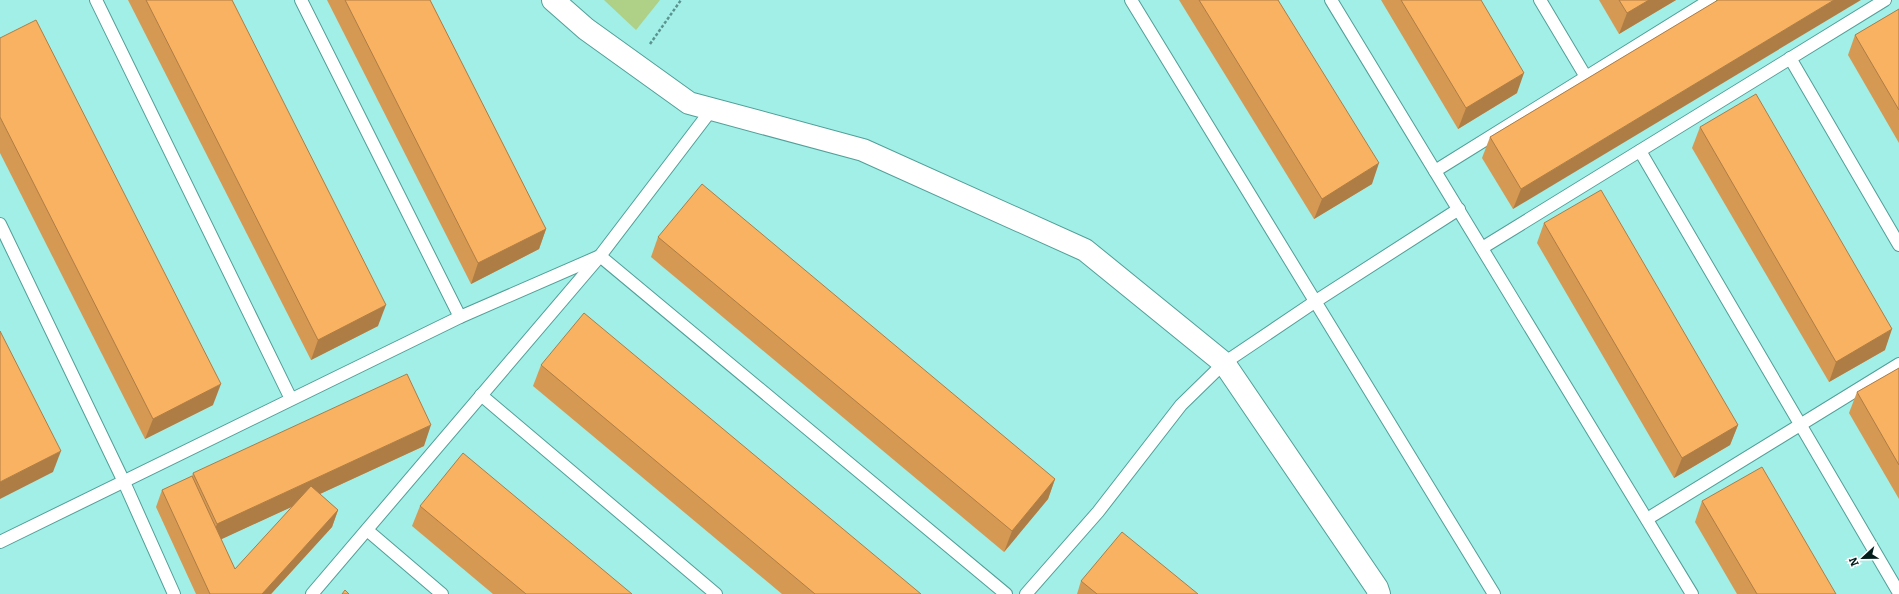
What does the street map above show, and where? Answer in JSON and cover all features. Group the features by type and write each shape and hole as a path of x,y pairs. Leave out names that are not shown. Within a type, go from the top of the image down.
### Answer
{"street":[{"path":"553,0 586,29 689,103 863,150 1085,250 1224,363 1377,588 1379,594"}],"lane":[{"path":"96,0 291,399"},
{"path":"301,0 460,317"},
{"path":"1131,0 1494,594"},
{"path":"1331,0 1692,594"},
{"path":"1540,0 1586,77"},
{"path":"1435,171 1710,0"},
{"path":"1482,248 1885,0"},
{"path":"1790,58 1899,245"},
{"path":"312,594 600,256 712,109"},
{"path":"1640,151 1799,425 1899,593"},
{"path":"1026,594 1098,512 1181,405 1224,363 1316,301 1459,209"},
{"path":"0,224 124,482 174,594"},
{"path":"0,542 460,317 600,256"},
{"path":"600,256 1006,594"},
{"path":"1647,519 1899,364"},
{"path":"481,395 716,594"},
{"path":"367,530 442,594"}],"path":[{"path":"636,65 681,0"}],"green space":[{"path":"604,0 660,0 636,30"}],"building":[{"path":"146,0 232,0 386,305 318,340"},
{"path":"345,0 430,0 546,229 478,263"},
{"path":"1199,0 1278,0 1379,163 1322,199"},
{"path":"1401,0 1481,0 1524,73 1466,108"},
{"path":"1619,0 1649,0 1627,13"},
{"path":"1718,0 1834,0 1521,189 1490,137"},
{"path":"1899,9 1899,110 1855,35"},
{"path":"36,20 221,384 153,419 0,117 0,38"},
{"path":"1756,94 1892,329 1836,362 1700,127"},
{"path":"702,184 1055,479 1012,531 658,237"},
{"path":"1601,190 1738,425 1682,458 1544,223"},
{"path":"584,313 921,594 815,594 541,365"},
{"path":"0,331 61,451 0,482"},
{"path":"1899,368 1899,465 1857,392"},
{"path":"407,374 431,425 217,524 193,473"},
{"path":"463,453 632,594 526,594 420,506"},
{"path":"1762,467 1836,594 1757,594 1702,501"},
{"path":"192,476 235,569 311,486 338,510 262,594 210,594 162,490"},
{"path":"1122,532 1198,594 1097,594 1081,581"},
{"path":"345,590 349,594 342,594"}]}
